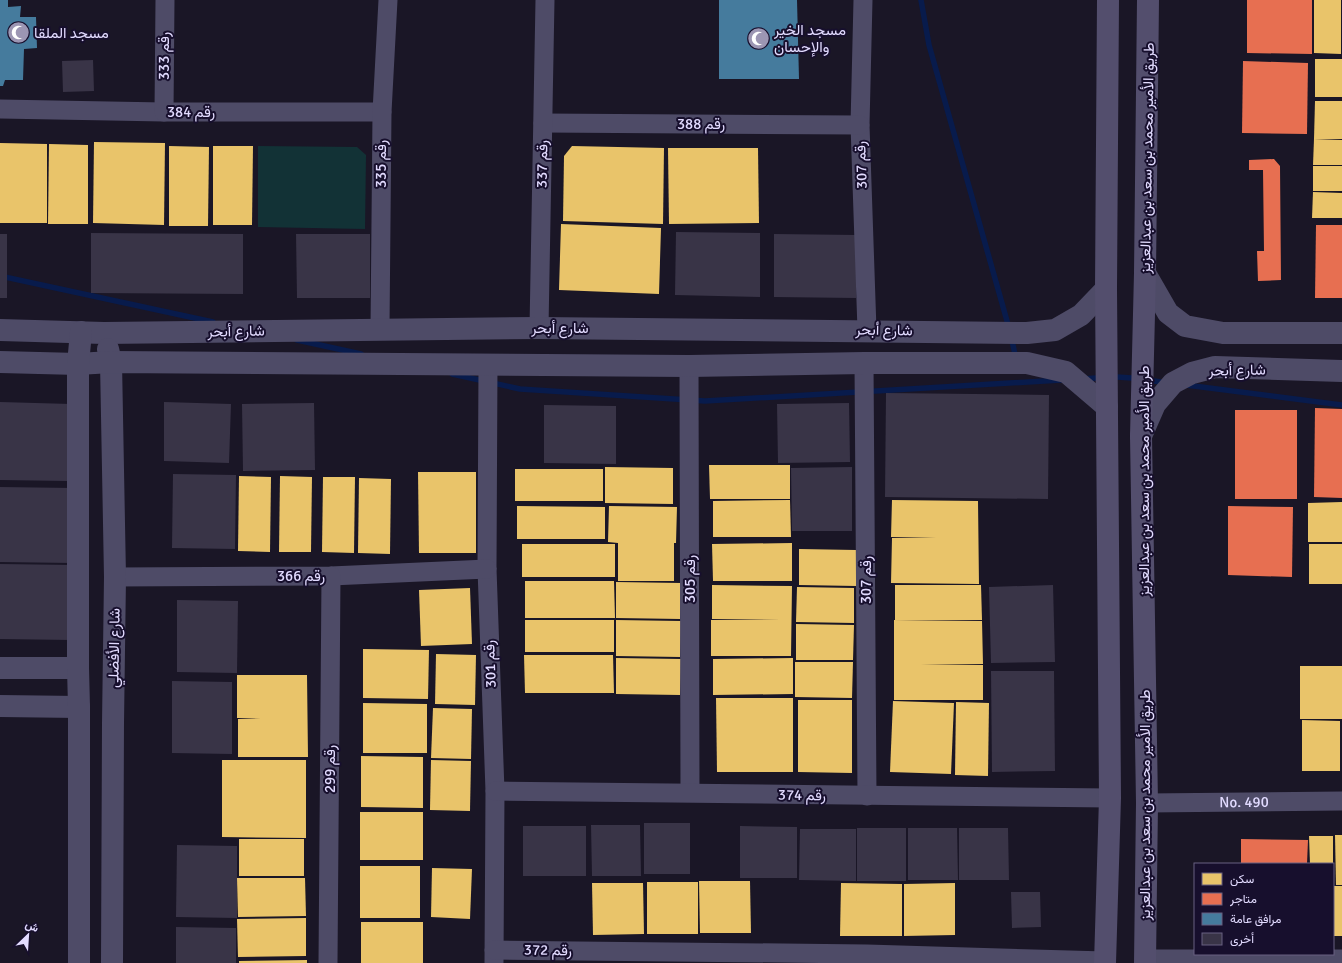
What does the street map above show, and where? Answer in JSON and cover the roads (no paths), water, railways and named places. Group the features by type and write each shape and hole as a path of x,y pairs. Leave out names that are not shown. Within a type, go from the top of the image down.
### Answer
{"main road":[{"path":"1105,962 1110,798 1106,289 1108,0"},
{"name":"طريق الأمير محمد بن سعد بن عبدالعزيز","path":"1145,961 1147,803 1141,436 1146,273 1148,0"}],"street":[{"name":"رقم 333","path":"164,0 164,112"},
{"name":"رقم 335","path":"380,329 382,112 388,0"},
{"name":"رقم 337","path":"539,328 545,0"},
{"name":"رقم 307","path":"863,0 860,125 867,330"},
{"name":"رقم 384","path":"0,109 164,112 382,112"},
{"name":"رقم 388","path":"543,123 860,125"},
{"path":"1146,273 1168,313 1185,326 1223,333 1342,333"},
{"name":"شارع أبحر","path":"0,330 104,333 539,328 867,330 1027,333 1055,330 1081,315 1106,289"},
{"path":"79,963 78,364 81,332"},
{"name":"شارع الأفضلي","path":"104,333 111,362 115,576 112,963"},
{"path":"1026,363 1027,333"},
{"path":"1244,333 1232,338 1227,347 1230,357 1236,364 1245,368"},
{"name":"شارع أبحر","path":"0,362 78,364 111,362 689,366 864,363 1026,363 1066,372 1107,407"},
{"name":"رقم 307","path":"864,363 867,796"},
{"name":"رقم 301","path":"488,364 487,569 495,791 494,956"},
{"name":"رقم 305","path":"689,366 690,792"},
{"name":"شارع أبحر","path":"1141,436 1155,404 1172,383 1192,373 1215,367 1342,370"},
{"name":"رقم 366","path":"115,576 331,576 487,569"},
{"name":"رقم 299","path":"328,963 331,576"},
{"path":"0,668 78,668"},
{"path":"0,706 79,707"},
{"name":"رقم 374","path":"495,791 690,792 867,796 1110,798"},
{"name":"No. 490","path":"1147,803 1342,801"},
{"name":"رقم 372","path":"494,956 867,958 1105,962"},
{"path":"1145,961 1342,958"}],"waterway":[{"path":"921,0 929,45 1009,328"},
{"path":"0,276 213,322"},
{"path":"1011,336 1016,359"},
{"path":"297,340 361,354"},
{"path":"452,374 520,389 705,401 1061,380"},
{"path":"1117,377 1132,378"},
{"path":"1083,379 1096,378"},
{"path":"1154,381 1167,383"},
{"path":"1186,385 1342,405"}],"place":[{"name":"مسجد الملقا","path":"18,33"},
{"name":"مسجد الخير والإحسان","path":"758,39"}]}
